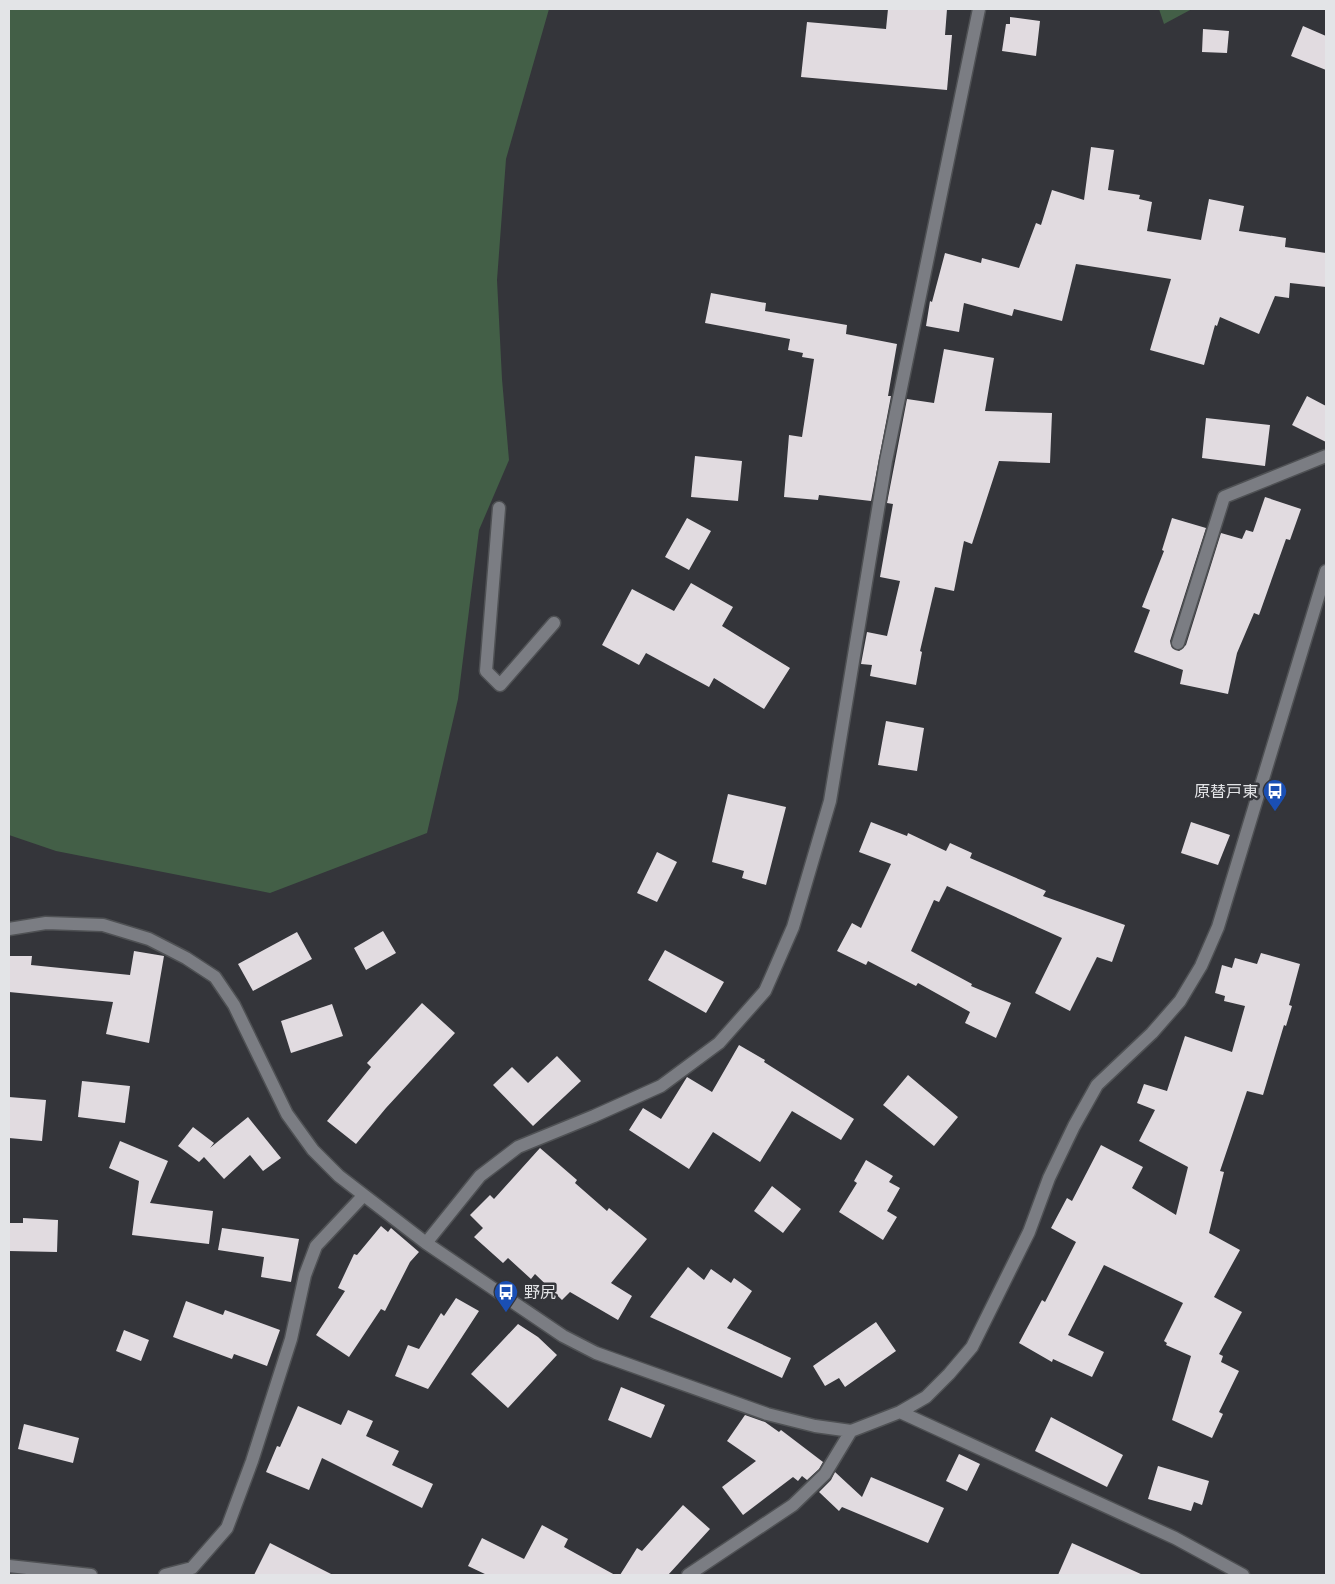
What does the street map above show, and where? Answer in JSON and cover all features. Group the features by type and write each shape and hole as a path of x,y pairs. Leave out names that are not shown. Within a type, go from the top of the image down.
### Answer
{"street":[{"path":"426,1243 480,1176 518,1147 661,1086 719,1044 765,991 794,927 830,801 886,462 979,9"},
{"path":"1178,643 1224,496 1326,456"},
{"path":"499,508 486,672 500,685 554,624"},
{"path":"9,929 46,923 103,925 149,939 186,958 215,977 234,1005 287,1114 313,1150 339,1176 363,1196 426,1243 563,1336 596,1353 768,1414 815,1426 851,1430 900,1412 926,1397 972,1347 1029,1232 1049,1178 1074,1126 1097,1085 1152,1033 1180,1001 1201,966 1218,927 1326,571"},
{"path":"164,1575 192,1568 227,1528 252,1461 290,1339 305,1275 316,1246 363,1196"},
{"path":"900,1412 1176,1538 1243,1575"},
{"path":"688,1575 793,1505 825,1474 851,1430"},
{"path":"9,1566 91,1575"}],"green space":[{"path":"9,9 549,9 506,159 497,280 502,379 509,460 479,530 458,699 427,833 270,893 56,851 9,835"},
{"path":"1159,9 1192,9 1164,24"}],"building":[{"path":"888,9 947,9 945,35 952,35 947,90 801,77 807,22 886,29"},
{"path":"1010,17 1040,21 1036,56 1002,51 1006,24 1010,24"},
{"path":"1303,26 1326,36 1326,70 1291,56"},
{"path":"1203,29 1229,31 1227,53 1202,52"},
{"path":"1091,147 1114,150 1108,190 1140,195 1139,199 1152,202 1147,231 1201,240 1209,199 1244,206 1239,231 1286,238 1285,247 1326,253 1326,287 1290,283 1289,298 1275,296 1259,334 1220,317 1217,326 1215,325 1204,365 1150,350 1171,279 1076,264 1062,321 1014,309 1012,316 964,303 959,332 926,326 930,301 932,302 945,253 981,263 982,258 1019,268 1036,223 1041,225 1052,190 1084,200"},
{"path":"711,293 766,303 765,311 847,325 846,334 897,344 888,396 891,396 871,501 819,495 818,500 784,497 789,435 802,437 814,359 802,357 803,353 788,350 790,339 705,323"},
{"path":"944,349 994,358 985,411 1052,413 1050,463 999,461 972,544 964,541 954,591 935,587 920,651 922,652 916,685 870,676 872,665 861,664 867,632 887,636 900,581 880,577 893,504 887,503 907,399 934,403"},
{"path":"1307,396 1326,406 1326,442 1292,425"},
{"path":"1206,418 1270,425 1265,466 1202,458"},
{"path":"695,456 742,461 738,501 691,497"},
{"path":"1265,497 1301,509 1290,540 1286,539 1259,615 1254,613 1237,653 1228,694 1180,684 1183,670 1134,652 1150,610 1142,607 1164,551 1162,550 1172,518 1206,528 1170,641 1172,648 1179,651 1186,645 1221,533 1242,539 1246,530 1253,532"},
{"path":"687,518 711,531 689,570 665,557"},
{"path":"691,583 733,607 722,626 790,668 764,709 714,678 709,687 646,653 639,665 602,645 632,589 674,611"},
{"path":"886,721 924,728 917,771 878,765"},
{"path":"728,794 786,807 766,885 742,878 744,871 712,862"},
{"path":"871,822 907,836 908,833 946,851 950,843 972,853 970,858 1046,891 1043,896 1125,925 1112,962 1097,957 1070,1011 1035,993 1062,938 947,886 939,902 934,900 911,951 972,984 971,986 1011,1003 996,1038 965,1023 970,1012 918,983 916,986 868,961 866,965 837,951 852,923 861,928 891,864 859,852"},
{"path":"1191,822 1230,835 1218,865 1181,853"},
{"path":"657,852 677,862 657,902 637,893"},
{"path":"383,931 396,953 366,970 354,948"},
{"path":"297,932 312,959 253,991 238,964"},
{"path":"665,950 724,982 706,1013 648,980"},
{"path":"134,951 164,956 149,1043 106,1034 113,1002 9,992 9,956 32,956 31,965 130,975"},
{"path":"1261,953 1300,964 1289,1005 1292,1006 1286,1026 1284,1025 1263,1095 1247,1091 1220,1171 1224,1172 1209,1233 1240,1250 1214,1297 1242,1312 1219,1354 1223,1356 1221,1362 1239,1371 1219,1412 1223,1414 1212,1438 1172,1420 1191,1356 1166,1345 1167,1343 1164,1341 1183,1303 1104,1265 1068,1335 1104,1352 1092,1377 1053,1359 1052,1362 1019,1343 1042,1300 1045,1302 1076,1242 1051,1228 1067,1198 1072,1201 1101,1145 1143,1167 1132,1188 1176,1215 1188,1167 1139,1141 1155,1110 1137,1103 1144,1084 1167,1091 1185,1036 1232,1052 1245,1006 1224,1001 1225,996 1215,993 1222,965 1232,968 1235,958 1257,964"},
{"path":"422,1003 455,1033 386,1108 356,1144 327,1121 371,1067 367,1063"},
{"path":"332,1004 343,1036 291,1053 281,1021"},
{"path":"739,1045 854,1119 841,1140 792,1111 760,1162 713,1132 689,1169 629,1130 643,1108 661,1119 687,1077 712,1092"},
{"path":"557,1056 581,1081 533,1126 493,1085 512,1067 528,1083"},
{"path":"908,1075 958,1117 934,1146 883,1105"},
{"path":"82,1081 130,1086 125,1123 78,1117"},
{"path":"9,1097 46,1100 42,1141 9,1138"},
{"path":"248,1117 281,1158 263,1171 250,1155 224,1179 204,1157 199,1162 178,1146 193,1127 214,1143 210,1148"},
{"path":"120,1141 168,1161 150,1203 213,1211 209,1244 132,1235 139,1181 109,1168"},
{"path":"540,1148 577,1180 575,1183 607,1211 609,1208 647,1239 611,1283 632,1296 618,1320 570,1292 562,1300 535,1274 531,1279 508,1258 503,1263 474,1237 483,1228 470,1215 490,1195 494,1199"},
{"path":"866,1160 893,1176 889,1182 900,1188 887,1211 897,1217 883,1240 839,1212 857,1183 854,1181"},
{"path":"772,1186 801,1209 783,1233 754,1211"},
{"path":"23,1218 58,1220 57,1252 9,1251 9,1223 23,1223"},
{"path":"381,1226 388,1232 391,1228 419,1252 410,1262 385,1311 381,1309 349,1357 316,1335 345,1291 338,1288 354,1254 357,1255"},
{"path":"222,1228 299,1239 291,1282 261,1277 264,1257 218,1250"},
{"path":"688,1267 704,1280 711,1269 731,1283 734,1278 752,1291 727,1328 791,1358 782,1378 650,1317"},
{"path":"456,1298 479,1311 428,1389 395,1376 408,1345 419,1349 441,1313 444,1316"},
{"path":"186,1301 223,1315 225,1310 280,1330 267,1366 234,1354 232,1359 173,1337"},
{"path":"876,1322 896,1351 845,1387 839,1378 825,1386 813,1366"},
{"path":"518,1324 538,1337 557,1355 508,1408 471,1374"},
{"path":"124,1330 149,1340 141,1361 116,1351"},
{"path":"621,1387 665,1405 651,1438 608,1420"},
{"path":"298,1406 341,1425 348,1410 373,1421 366,1436 399,1451 392,1465 433,1484 422,1508 322,1458 309,1490 266,1472 277,1446 280,1447"},
{"path":"745,1415 765,1422 779,1432 781,1430 823,1462 819,1469 807,1480 802,1476 798,1481 793,1477 743,1515 722,1487 756,1461 727,1441"},
{"path":"1051,1417 1123,1455 1107,1487 1035,1451"},
{"path":"24,1424 79,1438 73,1463 18,1449"},
{"path":"959,1454 980,1464 967,1491 946,1481"},
{"path":"1158,1466 1209,1481 1202,1505 1194,1502 1191,1511 1148,1499"},
{"path":"835,1472 862,1497 871,1477 944,1508 928,1543 842,1507 839,1511 819,1492 831,1480"},
{"path":"683,1505 710,1529 668,1575 620,1575 637,1548 642,1551"},
{"path":"542,1525 568,1539 564,1547 615,1575 487,1575 468,1566 482,1538 524,1559"},
{"path":"270,1543 333,1575 254,1575"},
{"path":"1072,1543 1143,1575 1058,1575"}],"place":[{"name":"原替戸東","path":"1275,812"},
{"name":"野尻","path":"506,1313"}]}
